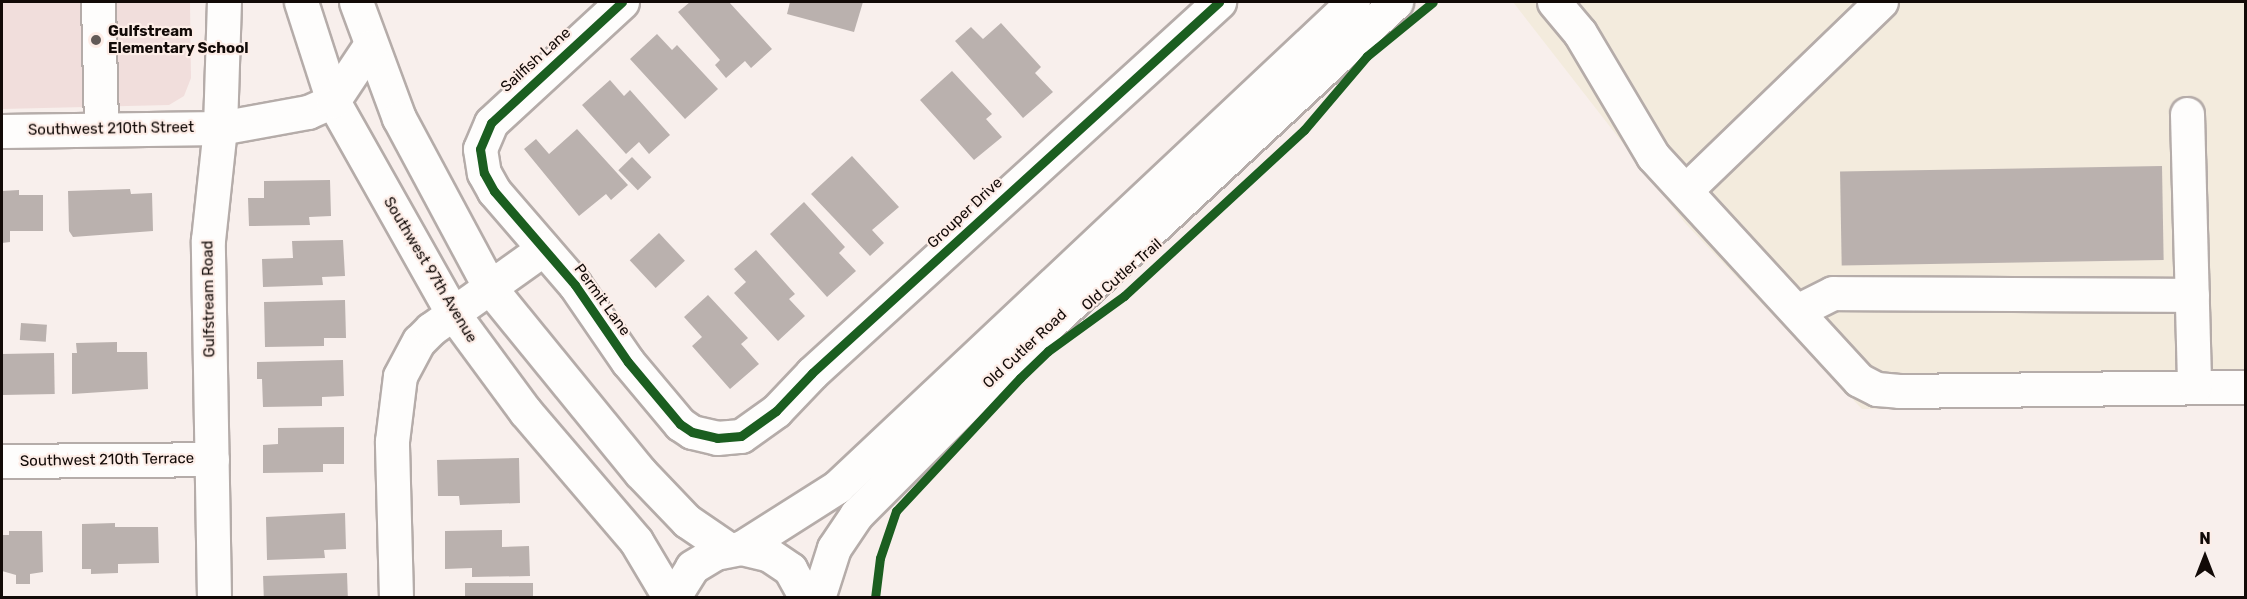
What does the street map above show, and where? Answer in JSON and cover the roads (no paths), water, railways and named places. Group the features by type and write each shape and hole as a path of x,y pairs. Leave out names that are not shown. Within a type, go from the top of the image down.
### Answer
{"street":[{"path":"99,2 101,129"},
{"name":"Gulfstream Road","path":"214,597 208,240 220,128 224,2"},
{"name":"Southwest 97th Avenue","path":"301,2 333,101 452,312 525,411 636,541 672,597"},
{"path":"356,2 369,47 399,118 490,288 576,398 687,521 735,549 768,554 790,569 806,597"},
{"name":"Sailfish Lane","path":"480,149 491,123 622,2"},
{"name":"Grouper Drive","path":"728,438 741,436 776,411 812,373 1219,2"},
{"name":"Old Cutler Road","path":"672,597 692,567 735,549 837,487 1353,2"},
{"name":"Old Cutler Road","path":"818,597 834,548 856,515 1018,353 1396,2"},
{"path":"1554,2 1580,33 1641,140 1859,380 1877,389 2246,387"},
{"path":"1686,190 1881,2"},
{"path":"333,101 369,47"},
{"name":"Southwest 210th Street","path":"2,131 220,128 308,112 333,101"},
{"path":"2187,114 2194,387"},
{"name":"Permit Lane","path":"480,149 488,184 576,285 628,362 680,424 704,436 728,438"},
{"path":"396,597 392,441 395,393 406,361 419,341 452,312 490,288 543,249"},
{"path":"1797,311 1833,293 2192,295"},
{"name":"Southwest 210th Terrace","path":"2,461 212,459"}],"place":[{"name":"Gulfstream Elementary School","path":"96,40"}]}
